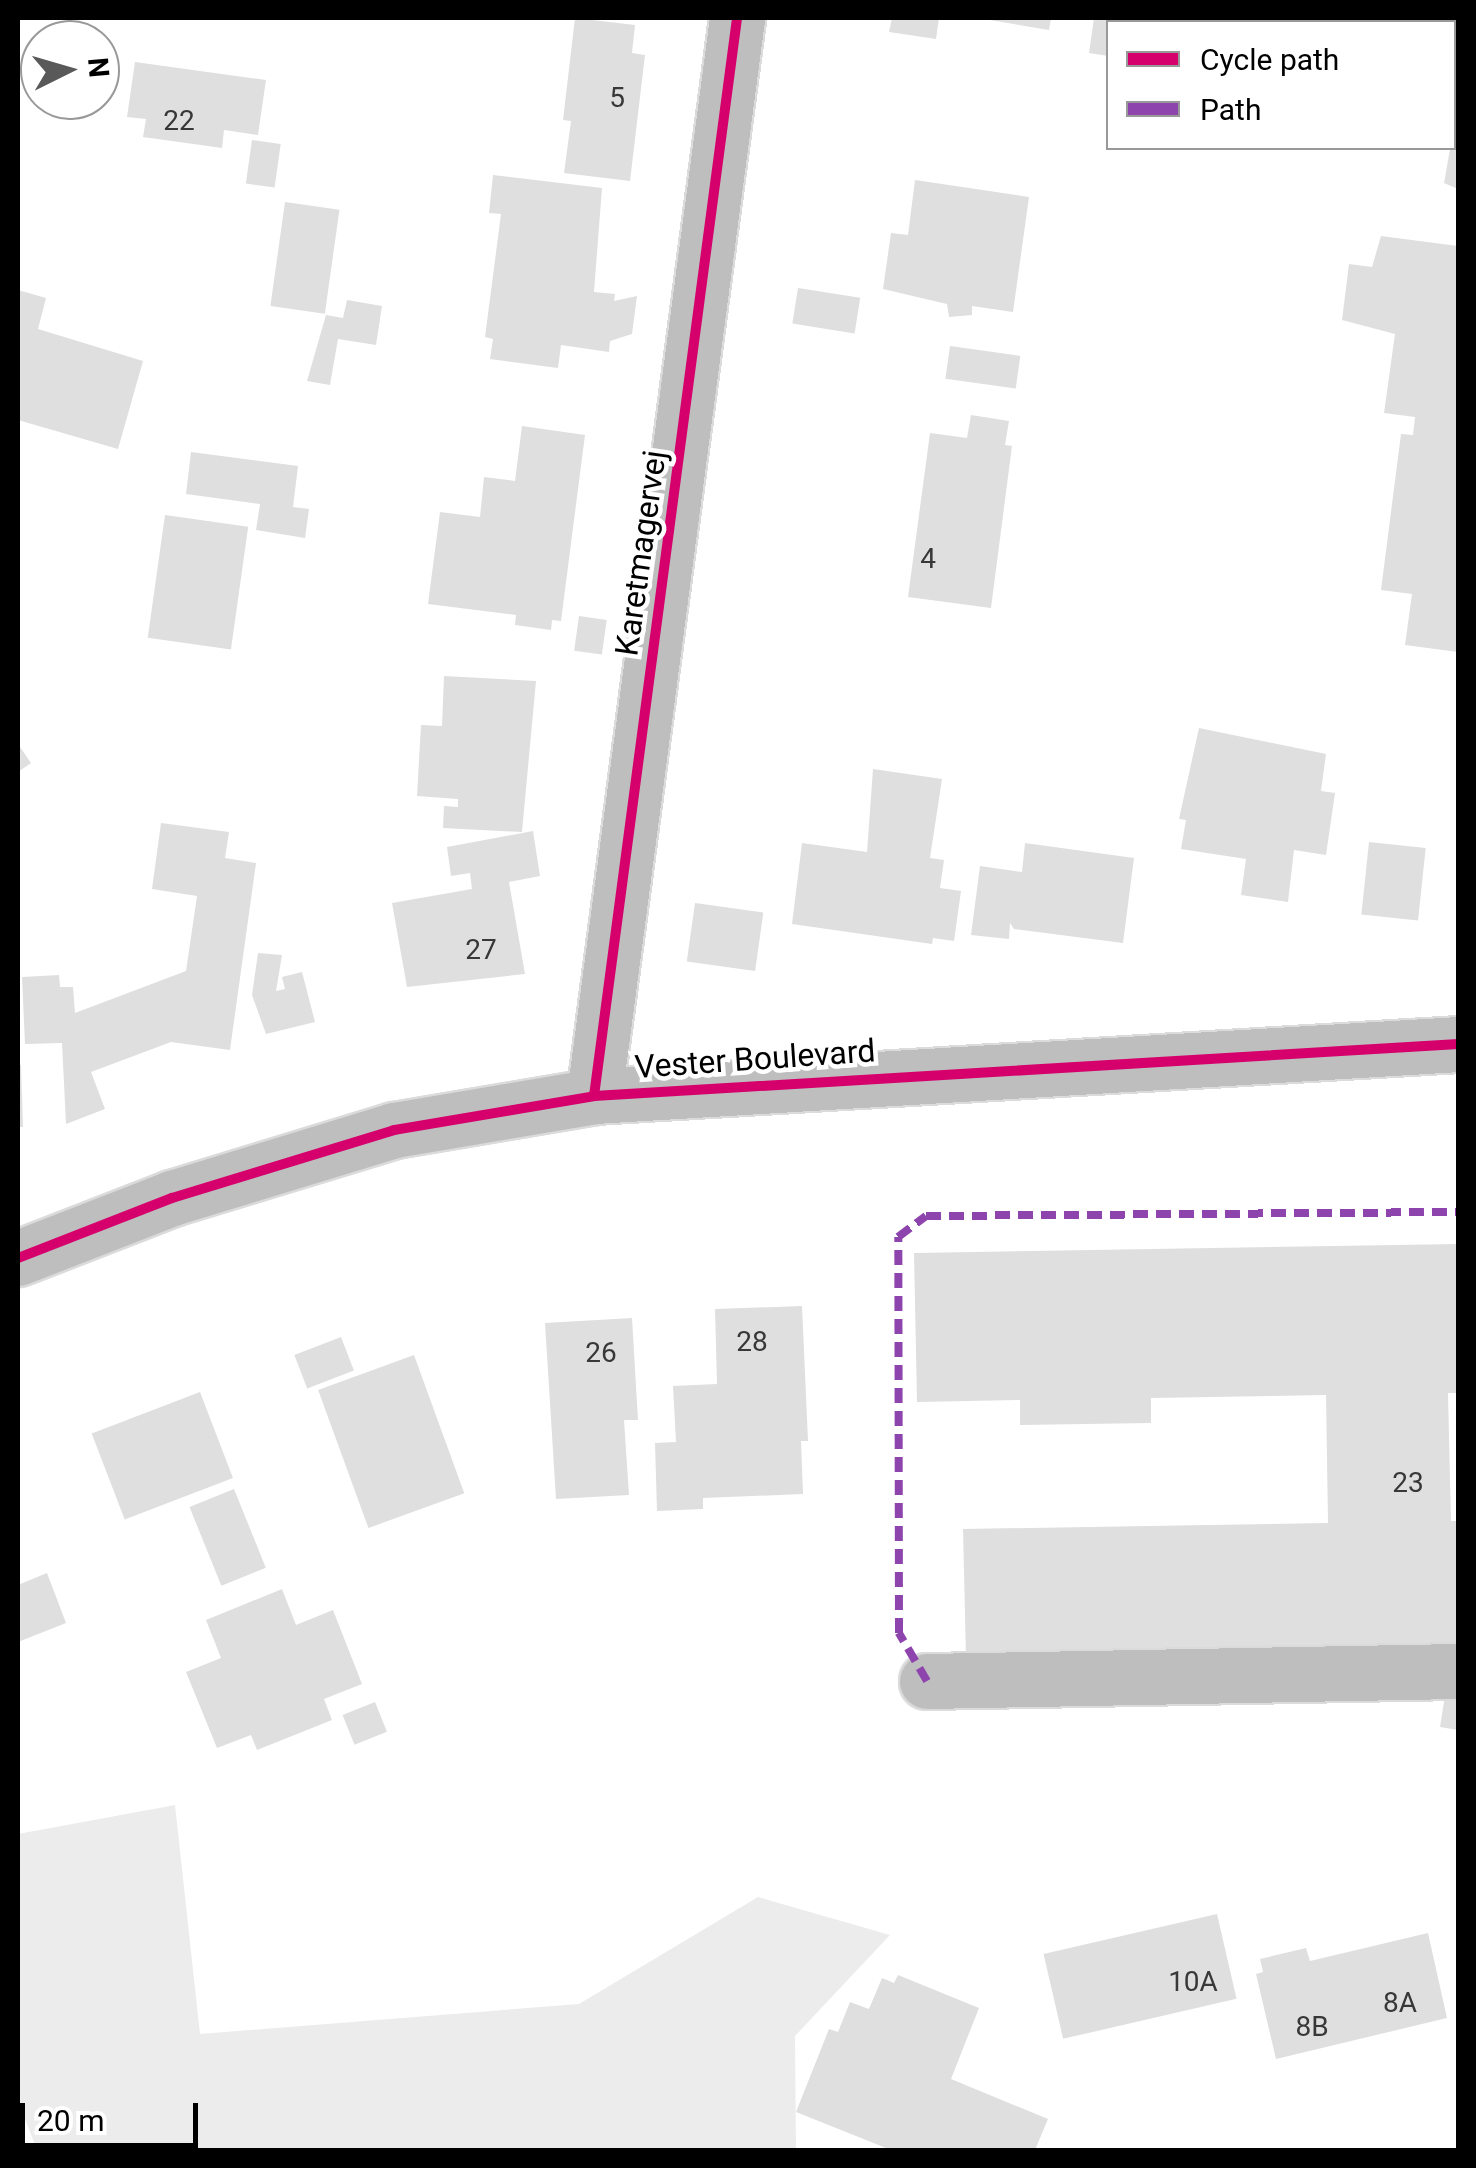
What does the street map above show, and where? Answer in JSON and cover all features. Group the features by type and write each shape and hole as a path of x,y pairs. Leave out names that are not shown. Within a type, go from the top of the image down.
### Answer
{"main road":[{"name":"Karetmagervej","path":"594,1096 737,18"},
{"name":"Vester Boulevard","path":"18,1258 176,1196 394,1130 594,1096 1458,1044"},
{"path":"927,1681 1458,1671"}],"shaded area":[{"path":"175,1805 200,2034 579,2004 758,1897 890,1935 795,2036 796,2150 37,2150 18,2101 18,1834"}],"building":[{"path":"575,18 635,25 632,53 645,55 630,181 564,173 571,121 563,120"},
{"path":"892,18 939,18 936,39 889,32"},
{"path":"978,18 1051,18 1049,30"},
{"path":"1094,18 1164,18 1106,20 1106,56 1089,53"},
{"path":"1458,18 1458,55 1456,20 1418,20"},
{"path":"135,62 266,80 258,135 224,130 222,148 143,137 146,119 127,117"},
{"path":"1458,121 1458,189 1444,183 1450,150 1456,150"},
{"path":"252,140 281,144 275,188 246,184"},
{"path":"493,175 602,188 594,292 615,294 614,301 637,296 632,334 610,341 609,352 561,345 558,368 490,359 493,339 485,337 501,214 489,213"},
{"path":"915,180 1029,197 1013,312 972,306 972,315 949,317 947,304 883,289 891,233 908,235"},
{"path":"285,202 339,210 325,314 270,306"},
{"path":"1381,236 1458,246 1458,652 1405,645 1412,594 1381,590 1401,434 1413,435 1415,417 1384,413 1395,334 1342,320 1349,264 1372,267"},
{"path":"798,288 860,298 855,333 792,324"},
{"path":"18,290 46,298 38,329 143,361 118,449 18,420"},
{"path":"347,300 382,306 376,345 338,339 330,385 307,381 326,315 343,318"},
{"path":"950,346 1020,356 1016,389 945,379"},
{"path":"971,415 1009,421 1005,445 1012,446 991,608 908,597 930,433 967,438"},
{"path":"522,426 585,435 561,621 552,620 551,630 515,625 516,615 428,604 440,512 480,517 484,477 515,481"},
{"path":"191,452 298,466 293,507 309,509 305,538 256,530 260,504 186,494"},
{"path":"165,515 248,527 231,649 148,638"},
{"path":"579,616 607,620 602,655 574,651"},
{"path":"444,676 536,681 522,832 443,828 444,806 458,807 458,799 417,796 421,725 442,726"},
{"path":"1199,728 1326,754 1321,791 1335,793 1326,855 1294,850 1288,902 1241,895 1246,859 1181,849 1186,820 1179,819"},
{"path":"18,744 31,763 18,772"},
{"path":"873,769 942,779 930,858 944,860 940,888 961,891 954,941 933,938 932,944 792,924 802,843 867,852"},
{"path":"161,823 229,832 225,858 256,863 230,1050 171,1042 91,1072 105,1109 66,1124 62,1043 25,1044 22,977 59,975 60,987 73,987 75,1013 186,971 197,896 152,889"},
{"path":"533,831 540,876 509,882 525,974 407,987 392,903 472,889 470,873 451,876 447,847"},
{"path":"1369,842 1426,848 1418,921 1361,915"},
{"path":"1025,843 1134,858 1123,943 1014,929 1010,923 1009,939 971,935 980,866 1022,872"},
{"path":"695,903 763,913 755,971 687,961"},
{"path":"258,953 282,955 276,991 285,989 282,977 302,972 315,1022 266,1034 252,995"},
{"path":"21,1065 23,1127 18,1127"},
{"path":"1458,1244 1458,1393 1448,1393 1451,1521 1458,1521 1458,1650 966,1659 963,1529 1328,1523 1326,1395 1151,1398 1151,1423 1020,1425 1020,1400 917,1402 914,1253"},
{"path":"802,1306 808,1441 801,1441 803,1494 703,1498 703,1509 657,1511 655,1443 676,1442 673,1386 717,1384 715,1309"},
{"path":"632,1318 638,1420 624,1420 629,1495 556,1499 545,1323"},
{"path":"341,1337 354,1371 307,1389 294,1355"},
{"path":"414,1355 464,1493 368,1528 318,1390"},
{"path":"200,1392 233,1478 125,1519 92,1434"},
{"path":"234,1489 266,1568 221,1586 189,1507"},
{"path":"47,1573 66,1623 18,1642 18,1585"},
{"path":"282,1589 296,1625 333,1610 362,1684 324,1699 332,1720 257,1750 251,1735 217,1748 186,1672 221,1658 206,1620"},
{"path":"1447,1683 1458,1685 1458,1730 1440,1727"},
{"path":"375,1702 387,1732 355,1745 343,1715"},
{"path":"1217,1914 1237,1999 1063,2039 1044,1954"},
{"path":"1428,1933 1447,2018 1276,2059 1256,1974 1263,1972 1260,1959 1306,1948 1310,1961"},
{"path":"898,1975 979,2008 951,2079 1048,2119 1035,2150 891,2150 796,2112 829,2029 838,2032 850,2002 869,2009 882,1978 894,1983"}],"marked path":[{"path":"927,1681 899,1633 898,1237 926,1216 1458,1212"}],"cycle path":[{"path":"594,1096 737,18"},
{"path":"18,1258 172,1198 394,1130 594,1096 1458,1044"}]}
